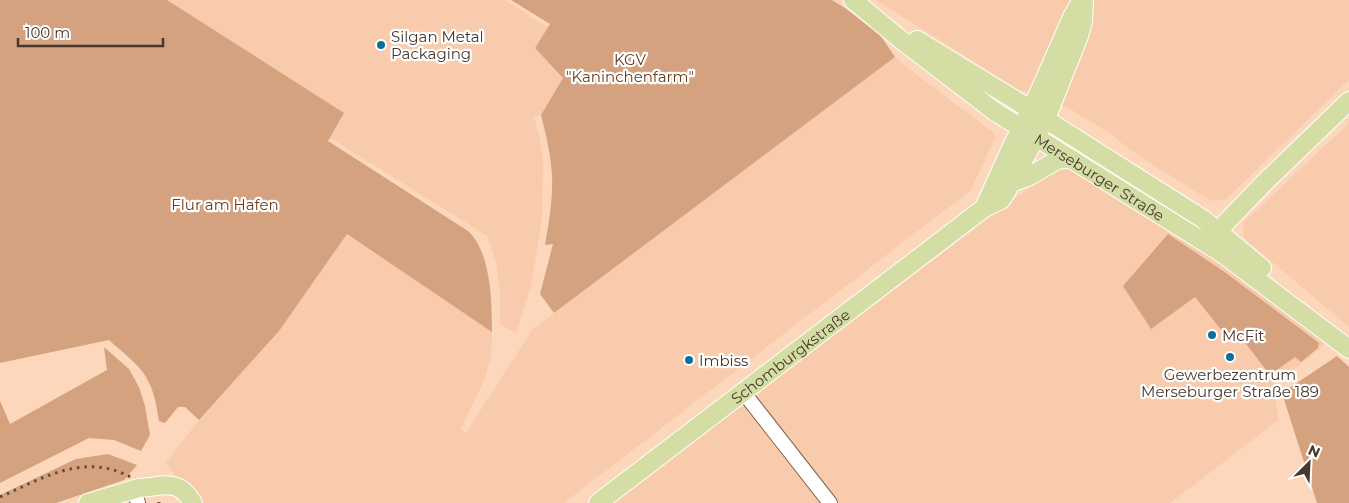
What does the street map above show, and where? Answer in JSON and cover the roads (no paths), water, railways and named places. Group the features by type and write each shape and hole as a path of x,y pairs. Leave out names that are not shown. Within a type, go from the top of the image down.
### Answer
{"main road":[{"name":"Merseburger Straße","path":"853,0 1194,214 1211,237 1240,266 1349,348"},
{"name":"Merseburger Straße","path":"853,0 900,40 994,111 1070,158 1211,237"},
{"path":"1038,115 1072,17 1083,0"},
{"path":"1211,237 1349,101"},
{"name":"Schomburgkstraße","path":"984,208 1021,128 1038,115"},
{"name":"Schomburgkstraße","path":"598,503 984,208 1000,200 1036,137 1038,115"},
{"path":"1011,183 1030,176 1057,160 1070,158"},
{"path":"88,503 173,485 183,491 193,503"},
{"path":"143,490 181,503"}],"street":[{"path":"744,392 830,503"}],"railway":[{"path":"0,497 50,475 82,467 99,467 116,471 134,479"}],"place":[{"name":"Silgan Metal Packaging","path":"381,45"},
{"name":"McFit","path":"1212,335"},
{"name":"Gewerbezentrum Merseburger Straße 189","path":"1230,357"},
{"name":"Imbiss","path":"689,360"}],"park label":[{"name":"KGV \"Kaninchenfarm\"","path":"630,68"},
{"name":"Flur am Hafen","path":"225,204"}]}
